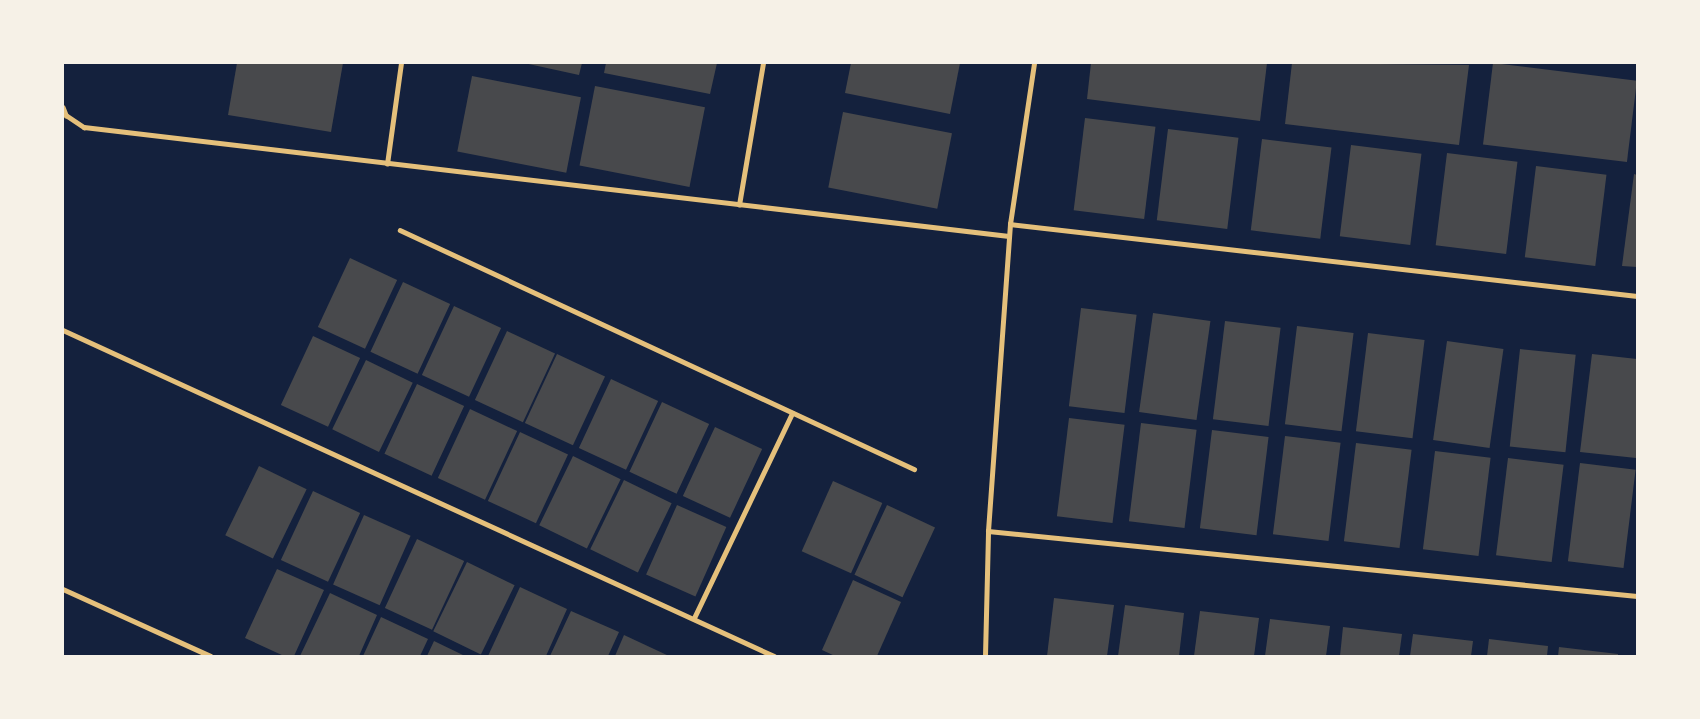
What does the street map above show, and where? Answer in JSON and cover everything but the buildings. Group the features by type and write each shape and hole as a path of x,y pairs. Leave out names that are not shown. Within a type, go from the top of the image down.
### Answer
{"lane":[{"path":"387,164 401,63"},
{"path":"739,205 763,63"},
{"path":"985,656 988,531 1009,236 1034,63"},
{"path":"63,107 66,115 84,127 1009,236"},
{"path":"1010,224 1637,296"},
{"path":"400,230 914,469"},
{"path":"63,330 774,656"},
{"path":"694,618 792,413"},
{"path":"988,531 1637,596"},
{"path":"63,589 212,656"}]}
